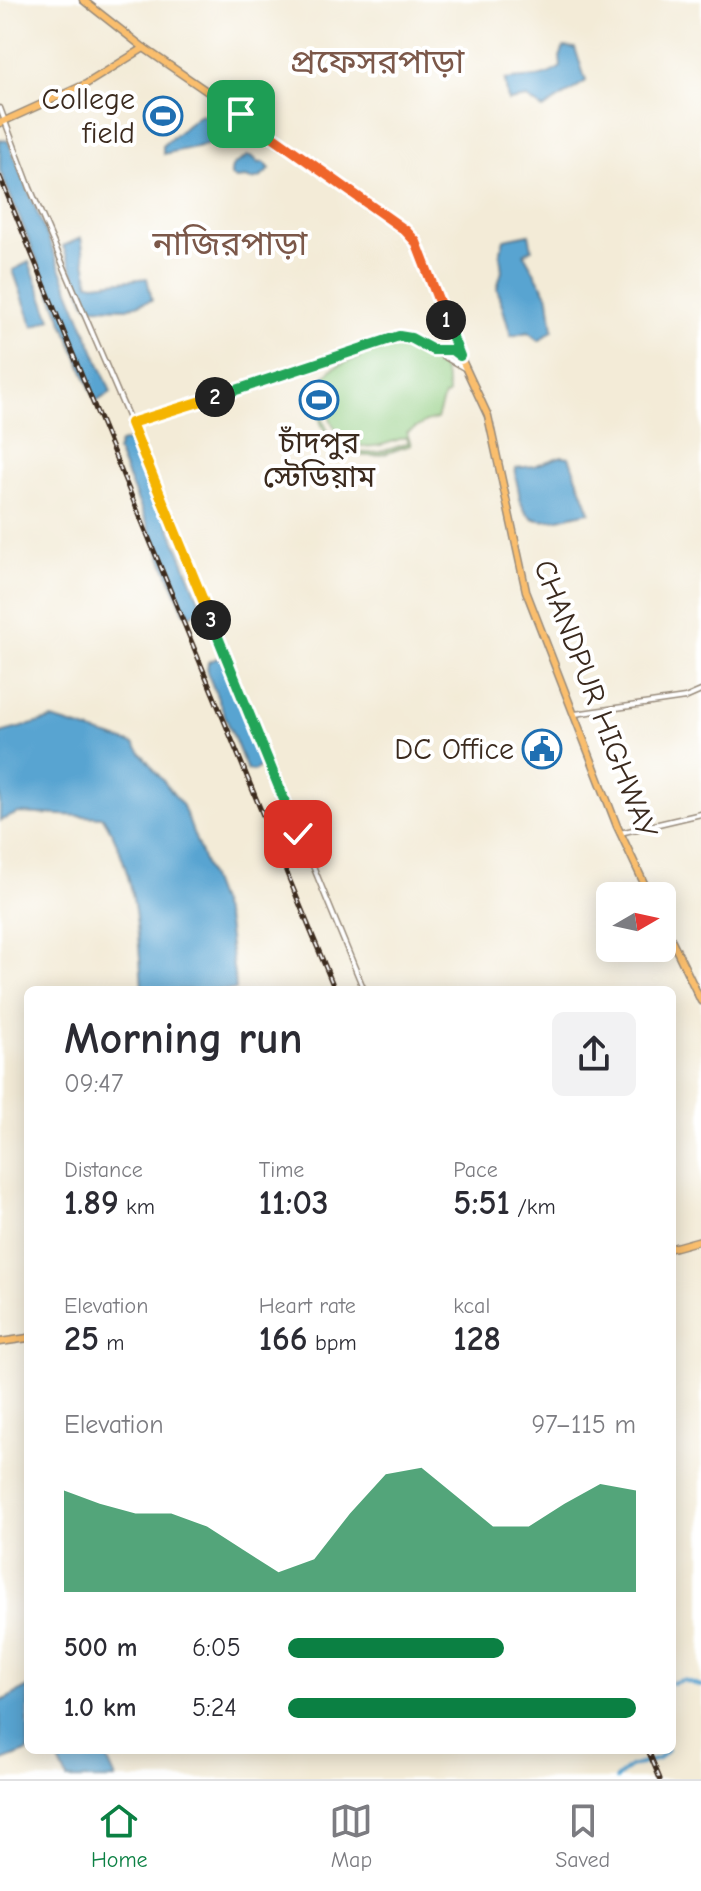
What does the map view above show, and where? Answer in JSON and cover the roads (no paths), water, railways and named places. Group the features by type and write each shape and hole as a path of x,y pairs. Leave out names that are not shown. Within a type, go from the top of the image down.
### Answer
{"main road":[{"name":"CHANDPUR HIGHWAY","path":"83,0 144,48 405,230 416,242 460,356 488,416 524,585 620,833 643,882"},
{"path":"2,122 86,84 144,48"},
{"path":"676,949 701,1001"},
{"path":"676,1247 701,1240"},
{"path":"0,1342 24,1339"}],"street":[{"path":"0,108 2,122 131,423 362,986"},
{"path":"131,423 393,337 405,336 466,369"},
{"path":"433,350 452,350 460,356"},
{"path":"575,714 675,700 701,691"},
{"path":"620,833 701,814"}],"water":[{"path":"564,47 575,48 586,81 543,109 527,98 508,101 505,80 554,71 561,67 560,57"},
{"path":"201,114 207,118 211,141 163,154 163,145"},
{"path":"0,139 8,141 111,392 96,402 0,171"},
{"path":"252,156 259,163 264,162 270,169 260,178 251,180 231,176 233,165"},
{"path":"529,234 532,249 524,254 549,298 553,330 539,341 528,332 511,336 497,288 502,271 500,255 504,239"},
{"path":"81,238 89,283 147,278 152,300 127,308 91,307 86,304 63,246"},
{"path":"29,262 51,319 33,327 13,270"},
{"path":"130,440 136,444 199,600 198,611 189,616 184,612 117,451 120,443"},
{"path":"562,456 569,457 590,512 556,519 536,519 523,507 516,468 534,466"},
{"path":"217,658 226,664 264,753 262,765 254,771 247,770 207,672 208,662"},
{"path":"52,719 134,744 183,806 227,923 235,986 142,986 137,923 129,879 114,837 103,817 18,813 0,821 0,733"},
{"path":"24,1689 24,1753 0,1762 0,1702"},
{"path":"56,1754 105,1754 116,1779 67,1779"}],"waterway":[{"path":"676,1682 683,1680 701,1686"},
{"path":"616,1779 630,1767 658,1759 663,1754"}],"railway":[{"path":"0,177 333,986"},
{"path":"650,1754 660,1779"}],"place":[{"name":"College field","path":"163,116"},
{"name":"চাঁদপুর স্টেডিয়াম","path":"319,400"},
{"name":"DC Office","path":"542,749"}],"district":[{"name":"প্রফেসরপাড়া","path":"377,61"},
{"name":"নাজিরপাড়া","path":"230,243"}]}
